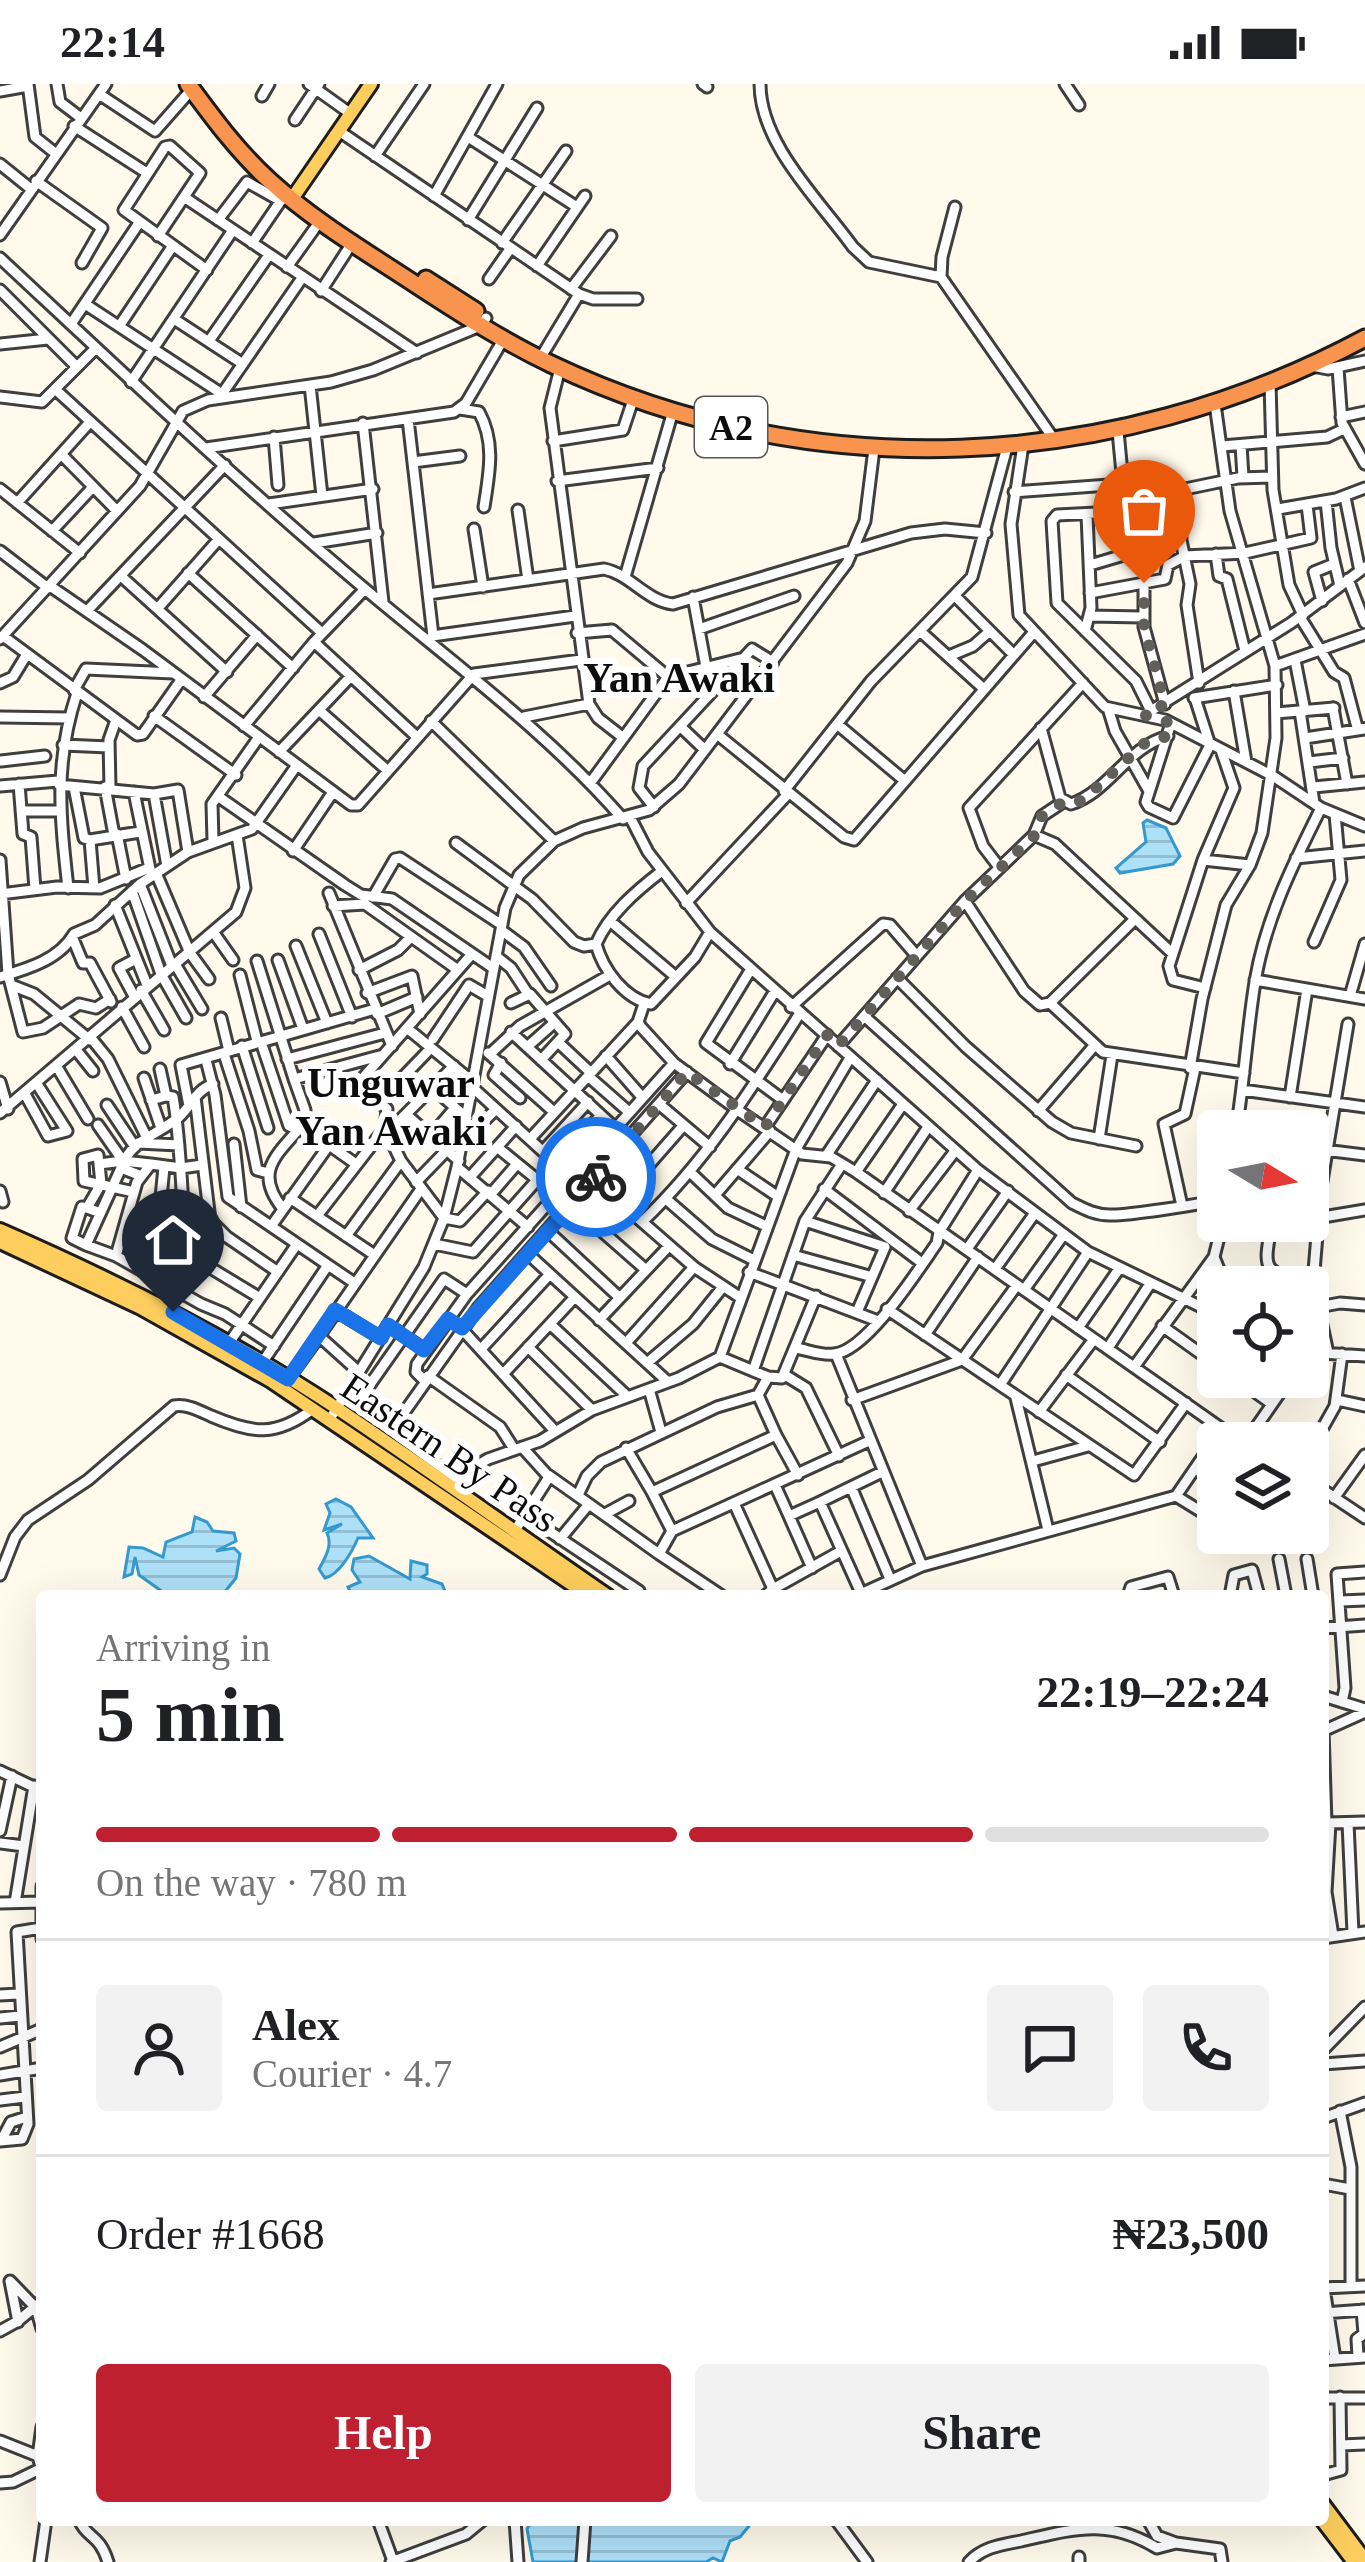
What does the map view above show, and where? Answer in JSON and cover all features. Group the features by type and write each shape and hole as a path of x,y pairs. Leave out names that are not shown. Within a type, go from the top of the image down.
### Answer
{"highway":[{"name":"A2","path":"192,86 287,196 352,243 483,322 544,352 694,409 813,434 931,442 1051,435 1146,417 1219,394 1365,334"},
{"name":"A2","path":"287,196 483,322 503,340 560,368 673,411 788,438 874,449 1015,446 1118,430 1215,404 1270,383 1365,334"}],"main road":[{"path":"287,196 371,84"},
{"name":"Eastern By Pass","path":"0,1230 229,1343 336,1408 599,1590"},
{"name":"Eastern By Pass","path":"0,1242 185,1331 313,1409 336,1408 581,1590"},
{"path":"1329,2512 1365,2560"},
{"path":"1327,2526 1354,2562"}],"street":[{"path":"57,84 60,102 78,122 148,173"},
{"path":"262,96 269,84"},
{"path":"375,155 424,84"},
{"path":"434,196 496,84"},
{"path":"760,84 763,112 776,140 853,247 869,262 941,277"},
{"path":"1065,84 1079,105"},
{"path":"0,91 28,85 35,137 55,153"},
{"path":"0,235 4,219 102,89 155,131 192,86"},
{"path":"295,120 315,86 351,114"},
{"path":"467,220 537,108"},
{"path":"339,131 575,292 592,299 637,299"},
{"path":"468,137 577,208"},
{"path":"158,236 200,170 173,147 165,147 124,208 172,248 207,270"},
{"path":"489,279 566,151"},
{"path":"0,164 102,228 82,263"},
{"path":"218,220 247,182 287,196 252,243"},
{"path":"537,266 585,196"},
{"path":"184,197 417,353"},
{"path":"955,207 941,277 1051,435"},
{"path":"287,267 320,221"},
{"path":"70,324 139,223"},
{"path":"131,382 233,230"},
{"path":"544,352 611,236"},
{"path":"321,291 352,243"},
{"path":"121,326 172,248"},
{"path":"208,340 268,255"},
{"path":"0,258 131,382 365,589 524,717 627,818 710,932 928,1127 1088,1252 1197,1305"},
{"path":"220,396 302,278"},
{"path":"0,290 77,367"},
{"path":"85,304 220,396"},
{"path":"174,319 243,364"},
{"path":"4,635 148,476 183,411 220,396 310,385 373,370 483,322"},
{"path":"0,344 48,339"},
{"path":"460,410 503,340"},
{"path":"0,397 42,402 96,348"},
{"path":"1310,366 1338,368 1365,361"},
{"path":"560,368 550,397 581,660 589,704 621,736"},
{"path":"1338,368 1343,423 1365,464"},
{"path":"1270,383 1272,476 1289,585 1301,616 1335,673 1344,678 1357,727 1365,729"},
{"path":"310,385 322,496"},
{"path":"56,390 219,539 417,737"},
{"path":"554,441 623,430 634,398"},
{"path":"1182,1206 1165,1124 1185,1114 1205,988 1226,905 1262,833 1273,776 1276,713 1275,666 1224,481 1215,404"},
{"path":"206,448 460,410 482,415 491,446 484,507"},
{"path":"625,578 673,411"},
{"path":"1222,446 1327,437 1365,412"},
{"path":"408,418 429,636"},
{"path":"17,503 90,422"},
{"path":"363,423 383,603"},
{"path":"1118,430 1123,484"},
{"path":"274,437 278,485"},
{"path":"1241,445 1244,477"},
{"path":"1015,446 1011,524 1018,612 1108,708 1115,731 1149,791"},
{"path":"686,903 786,792 872,681 975,572 1015,446"},
{"path":"336,1408 424,1268 444,1218 473,1084 486,994 513,885 528,863 554,841 654,807 679,784 853,551 865,521 874,449"},
{"path":"61,454 118,512"},
{"path":"413,462 460,456"},
{"path":"87,611 225,465"},
{"path":"557,481 658,467"},
{"path":"1014,492 1123,484 1175,489 1272,476"},
{"path":"52,531 94,487"},
{"path":"1278,509 1345,497 1365,488"},
{"path":"0,489 80,553"},
{"path":"269,504 373,489"},
{"path":"1085,631 1090,616 1093,489"},
{"path":"1175,489 1199,683"},
{"path":"1148,713 1301,616 1362,569 1345,497"},
{"path":"1326,501 1334,564 1365,623"},
{"path":"1090,592 1165,579 1168,565 1185,556 1245,554 1312,537 1307,505"},
{"path":"1148,713 1136,681 1057,603 1052,521 1057,515 1175,508"},
{"path":"518,511 528,580"},
{"path":"428,594 604,569 660,602 673,604 831,554 936,529 986,533"},
{"path":"474,530 483,586"},
{"path":"314,543 376,533"},
{"path":"1090,565 1181,538"},
{"path":"158,608 219,539"},
{"path":"0,551 351,805 358,805 474,674 581,660"},
{"path":"1216,554 1219,576 1227,579 1244,651"},
{"path":"1322,601 1315,571 1334,564"},
{"path":"188,573 293,668"},
{"path":"122,577 227,672"},
{"path":"1144,583 1142,617 1169,702"},
{"path":"244,726 365,589"},
{"path":"699,629 794,596"},
{"path":"693,597 706,668"},
{"path":"956,597 1014,655"},
{"path":"429,636 575,616"},
{"path":"1090,616 1142,617"},
{"path":"0,621 4,635 139,736 177,676"},
{"path":"920,631 984,689"},
{"path":"949,656 973,646 990,631"},
{"path":"717,734 786,792 854,840 1034,632"},
{"path":"577,633 617,633 668,677"},
{"path":"1275,666 1365,634"},
{"path":"204,697 256,635"},
{"path":"654,807 639,788 641,770 740,659 754,648 773,662"},
{"path":"0,683 13,676 27,654"},
{"path":"591,782 668,677 740,659"},
{"path":"1240,1110 1256,980 1268,928 1317,806 1295,660"},
{"path":"68,888 58,783 75,691 84,670 177,676"},
{"path":"279,752 351,676"},
{"path":"998,867 983,846 969,808 1083,683"},
{"path":"1169,702 1277,685"},
{"path":"1234,691 1246,763"},
{"path":"1276,713 1333,708 1365,692"},
{"path":"1195,698 1234,788 1203,860 1168,970 1173,980 1205,988"},
{"path":"524,717 589,704"},
{"path":"1108,708 1148,713 1171,723 1273,776 1317,806 1365,826"},
{"path":"1333,708 1347,784"},
{"path":"320,711 388,771"},
{"path":"154,716 236,775"},
{"path":"0,717 70,718"},
{"path":"116,720 107,787 126,879"},
{"path":"431,721 554,841"},
{"path":"1171,723 1149,791 1149,807 1177,817 1215,747"},
{"path":"837,724 905,781"},
{"path":"682,728 705,750"},
{"path":"1041,728 1063,802"},
{"path":"1305,738 1365,729"},
{"path":"838,1046 965,901 1034,836 1042,816 1063,802 1083,800 1146,742 1168,736"},
{"path":"213,841 211,807 260,737"},
{"path":"63,745 109,747"},
{"path":"0,752 0,765 45,756"},
{"path":"1309,762 1343,758"},
{"path":"2,894 94,888 152,872 213,841 237,835 257,824 297,765"},
{"path":"1314,787 1365,782"},
{"path":"0,786 58,783 134,793 180,791 188,853"},
{"path":"19,784 23,833 31,837 34,889"},
{"path":"74,787 84,838 140,832"},
{"path":"134,793 152,872 190,952 209,979"},
{"path":"293,851 333,793"},
{"path":"154,794 166,866"},
{"path":"219,797 361,895 392,899 493,968"},
{"path":"21,811 59,811"},
{"path":"1314,942 1341,880 1335,814"},
{"path":"4,1111 77,1051 140,990 214,933 243,902 237,835"},
{"path":"1034,836 1055,844 1172,953"},
{"path":"90,840 94,888"},
{"path":"456,843 532,898 574,942 584,946 596,944 638,890 662,871"},
{"path":"1296,858 1365,851"},
{"path":"373,897 400,858 501,928 532,957 551,986"},
{"path":"0,860 6,979 24,1033 43,1028 79,1004 94,1009 110,999"},
{"path":"1203,860 1250,865"},
{"path":"6,979 46,961 95,925 152,872"},
{"path":"136,888 173,965 202,1009"},
{"path":"136,888 161,974 185,1018"},
{"path":"328,893 388,1050"},
{"path":"965,901 1024,991 1040,1005 1050,1004 1135,919"},
{"path":"333,906 362,904 458,970"},
{"path":"115,905 136,959 140,990"},
{"path":"610,921 676,977"},
{"path":"642,1222 691,1173 739,1111 796,1010 883,924 890,925 916,955"},
{"path":"596,944 610,975 644,1004 651,1004 710,932"},
{"path":"214,933 233,960"},
{"path":"319,934 352,1017"},
{"path":"73,938 83,963 90,963 144,1046"},
{"path":"358,970 412,938"},
{"path":"1350,996 1365,944"},
{"path":"296,946 327,1024"},
{"path":"472,954 361,1081 388,1110 386,1131 401,1161 444,1218 460,1221 517,1164"},
{"path":"496,956 566,1036 541,1060"},
{"path":"136,959 119,968 140,990 164,1030"},
{"path":"278,960 318,1050"},
{"path":"257,961 305,1110 300,1129 268,1173 268,1191 283,1209"},
{"path":"751,970 706,1038 707,1047 783,1100"},
{"path":"240,975 289,1126 356,1164"},
{"path":"367,993 410,975 420,1014"},
{"path":"490,1054 511,1032 610,975"},
{"path":"896,978 1038,1111 1071,1133 1136,1146"},
{"path":"6,979 62,1016 108,1059 140,1142"},
{"path":"1256,980 1365,999"},
{"path":"380,1101 431,1044 470,985 486,994"},
{"path":"1290,1096 1306,989"},
{"path":"730,1064 776,992"},
{"path":"511,1004 528,994"},
{"path":"278,1272 210,1220 192,1101 181,1065 417,998"},
{"path":"530,1139 638,1022 644,1004"},
{"path":"1050,1004 1094,1046 1112,1055 1244,1072"},
{"path":"864,1016 1072,1203 1104,1215 1197,1203"},
{"path":"221,1018 257,1170 268,1173"},
{"path":"638,1022 674,1063 739,1111 796,1149 826,1156 856,1172 1212,1422"},
{"path":"527,1047 554,1023"},
{"path":"1329,1143 1348,1024"},
{"path":"408,1029 431,1044 571,1177"},
{"path":"511,1032 615,1129"},
{"path":"287,1059 385,1033"},
{"path":"715,1196 768,1129 827,1035"},
{"path":"559,1043 629,1112"},
{"path":"242,1046 268,1129"},
{"path":"480,1046 554,1112"},
{"path":"1038,1111 1094,1046"},
{"path":"294,1079 388,1050"},
{"path":"77,1051 93,1071"},
{"path":"1099,1139 1112,1055"},
{"path":"606,1056 642,1097"},
{"path":"336,1408 355,1406 456,1478 592,1410 720,1357 796,1149 850,1058"},
{"path":"206,1060 225,1192 353,1282"},
{"path":"501,1063 494,1075 520,1098"},
{"path":"674,1063 466,1294 424,1350 415,1370 500,1427 548,1475 713,1590"},
{"path":"317,1216 386,1131 408,1116 454,1066"},
{"path":"57,1067 122,1164 139,1175"},
{"path":"160,1069 166,1096"},
{"path":"391,1431 462,1328 687,1072"},
{"path":"144,1078 161,1129"},
{"path":"826,1156 877,1081"},
{"path":"0,1082 4,1111"},
{"path":"25,1094 48,1136 67,1132 37,1084"},
{"path":"93,1210 114,1186 122,1164 140,1142 177,1119 203,1088 213,1084"},
{"path":"433,1088 466,1118"},
{"path":"1243,1090 1365,1107"},
{"path":"151,1100 172,1097 181,1168 181,1268 164,1283"},
{"path":"543,1151 588,1102"},
{"path":"659,1104 710,1148"},
{"path":"856,1172 903,1104"},
{"path":"107,1105 140,1142 179,1145"},
{"path":"431,1136 455,1108"},
{"path":"478,1127 496,1108"},
{"path":"557,1164 601,1115"},
{"path":"408,1116 528,1227"},
{"path":"471,1177 516,1126"},
{"path":"618,1200 683,1126"},
{"path":"884,1193 928,1127"},
{"path":"234,1144 242,1207"},
{"path":"272,1225 328,1145"},
{"path":"497,1147 556,1195"},
{"path":"288,1379 447,1150"},
{"path":"909,1211 956,1150"},
{"path":"1329,1150 1365,1155"},
{"path":"134,1192 114,1186 101,1184 84,1181 82,1159 98,1155 101,1184 86,1245 116,1256 274,1346"},
{"path":"346,1236 401,1161"},
{"path":"753,1371 805,1221 842,1163"},
{"path":"99,1164 202,1166"},
{"path":"116,1256 139,1175 151,1164"},
{"path":"164,1166 159,1218 164,1283"},
{"path":"737,1169 777,1196"},
{"path":"796,1348 846,1351 878,1321 937,1243 939,1232 978,1170"},
{"path":"691,1173 742,1216 766,1226"},
{"path":"434,1244 469,1252 476,1249 537,1180"},
{"path":"594,1180 694,1267 741,1298"},
{"path":"824,1189 888,1242 922,1263"},
{"path":"967,1249 1008,1191"},
{"path":"290,1198 373,1254"},
{"path":"666,1199 712,1239 754,1260"},
{"path":"571,1204 646,1270"},
{"path":"1329,1216 1365,1210"},
{"path":"995,1269 1035,1213"},
{"path":"805,1221 888,1242"},
{"path":"548,1231 620,1298"},
{"path":"852,1400 962,1360 1064,1234"},
{"path":"857,1312 869,1276 888,1242"},
{"path":"1134,1367 1214,1257 1217,1242"},
{"path":"229,1343 297,1244"},
{"path":"599,1320 669,1246"},
{"path":"476,1249 494,1265"},
{"path":"181,1250 260,1298"},
{"path":"1000,1385 1088,1252"},
{"path":"526,1253 668,1382"},
{"path":"794,1256 869,1276"},
{"path":"925,1334 978,1257"},
{"path":"1214,1257 1221,1266"},
{"path":"262,1363 328,1265"},
{"path":"626,1342 694,1267"},
{"path":"424,1268 466,1294"},
{"path":"1078,1328 1119,1269"},
{"path":"749,1272 878,1321"},
{"path":"482,1348 550,1274"},
{"path":"355,1406 444,1279"},
{"path":"1108,1348 1150,1283"},
{"path":"647,1363 693,1324 722,1288"},
{"path":"785,1375 816,1296"},
{"path":"505,1372 575,1297"},
{"path":"1329,1307 1365,1305"},
{"path":"887,1309 1134,1475 1186,1403"},
{"path":"335,1310 381,1338"},
{"path":"448,1319 505,1372 555,1431"},
{"path":"550,1324 627,1396"},
{"path":"388,1325 424,1350"},
{"path":"1162,1326 1197,1351"},
{"path":"319,1336 359,1372"},
{"path":"1039,1412 1094,1339"},
{"path":"528,1347 592,1410"},
{"path":"1329,1353 1365,1356"},
{"path":"836,1354 922,1566"},
{"path":"1329,1422 1337,1400 1342,1354"},
{"path":"720,1357 768,1377 785,1375 806,1388 839,1456"},
{"path":"1066,1375 1160,1442"},
{"path":"578,1495 592,1469 626,1448 717,1407 758,1395 768,1377"},
{"path":"649,1389 661,1432"},
{"path":"758,1395 798,1475"},
{"path":"1016,1397 1048,1530"},
{"path":"1264,1398 1272,1404"},
{"path":"1259,1422 1276,1398"},
{"path":"1337,1400 1365,1406"},
{"path":"0,1575 15,1538 30,1519 88,1480 174,1406 187,1406 228,1423 276,1431 313,1409"},
{"path":"652,1492 776,1435"},
{"path":"659,1554 673,1531 869,1441"},
{"path":"1033,1461 1088,1446"},
{"path":"626,1448 673,1531"},
{"path":"1334,1498 1365,1455"},
{"path":"867,1590 922,1566 1176,1496 1196,1469"},
{"path":"789,1516 882,1472"},
{"path":"514,1532 548,1475"},
{"path":"775,1486 812,1568"},
{"path":"852,1489 890,1579"},
{"path":"1329,1495 1365,1518"},
{"path":"1176,1496 1197,1509"},
{"path":"605,1514 629,1501"},
{"path":"820,1502 856,1590"},
{"path":"560,1539 589,1504"},
{"path":"734,1504 768,1590"},
{"path":"525,1515 636,1590"},
{"path":"774,1590 841,1551"},
{"path":"1280,1559 1285,1590"},
{"path":"1307,1559 1312,1590"},
{"path":"1230,1590 1234,1575 1252,1570 1257,1590"},
{"path":"1342,1702 1337,1574 1365,1572"},
{"path":"1130,1590 1168,1576 1172,1590"},
{"path":"1341,1601 1365,1600"},
{"path":"1329,1628 1365,1625"},
{"path":"1329,1698 1365,1710"},
{"path":"1329,1728 1365,1710"},
{"path":"0,1771 36,1787"},
{"path":"0,1829 12,1776"},
{"path":"15,1903 36,1796"},
{"path":"1329,1823 1365,1822"},
{"path":"1329,1937 1359,1932 1348,1823"},
{"path":"0,1843 24,1846"},
{"path":"0,1903 36,1903"},
{"path":"0,2141 22,2139 27,2116 18,1931 36,1929"},
{"path":"0,1955 18,1954"},
{"path":"0,1995 18,1994"},
{"path":"1329,2044 1365,2007"},
{"path":"0,2018 20,2016"},
{"path":"0,2047 36,2032"},
{"path":"1329,2064 1365,2061"},
{"path":"0,2075 36,2069"},
{"path":"0,2100 36,2089"},
{"path":"1329,2116 1365,2103"},
{"path":"1340,2111 1348,2144 1352,2286"},
{"path":"0,2141 11,2122 27,2116"},
{"path":"1329,2185 1350,2189"},
{"path":"18,2322 10,2281 36,2304"},
{"path":"1329,2288 1365,2286"},
{"path":"1329,2313 1364,2310 1364,2334 1357,2339 1362,2357 1329,2359"},
{"path":"0,2331 36,2311"},
{"path":"1329,2474 1339,2472 1340,2397"},
{"path":"1329,2398 1365,2398"},
{"path":"0,2441 36,2463"},
{"path":"1341,2445 1365,2444"},
{"path":"0,2482 13,2482 36,2469"},
{"path":"40,2562 45,2526"},
{"path":"82,2526 102,2543 108,2562"},
{"path":"380,2526 392,2562 476,2526"},
{"path":"515,2526 518,2562"},
{"path":"582,2562 585,2526"},
{"path":"840,2526 867,2562"},
{"path":"1151,2526 1171,2545"},
{"path":"969,2562 993,2547 1098,2527 1132,2533 1153,2546 1220,2548 1222,2562"},
{"path":"1163,2562 1171,2545"}],"water":[{"path":"1147,820 1166,828 1180,856 1173,864 1120,873 1116,868 1146,842 1143,823"},
{"path":"336,1499 351,1507 373,1538 358,1538 340,1568 325,1578 319,1569 329,1547 327,1533 342,1524 324,1530 330,1513 326,1504"},
{"path":"195,1517 213,1531 234,1533 236,1541 216,1551 234,1548 240,1554 236,1578 226,1590 160,1590 139,1575 135,1557 132,1574 124,1577 129,1547 163,1557 166,1542 192,1532"},
{"path":"369,1556 410,1579 411,1561 427,1565 422,1577 442,1584 444,1590 349,1590 360,1582 352,1570 354,1559"},
{"path":"749,2526 730,2541 722,2562 713,2558 706,2562 533,2562 527,2529"}],"way so far":[{"path":"596,1177 687,1072 765,1127 827,1035 838,1046 965,901 1034,836 1042,816 1063,802 1083,800 1146,742 1168,736 1171,723 1144,715 1165,704 1142,617 1144,583"}],"district":[{"name":"Yan Awaki","path":"679,677"},
{"name":"Unguwar Yan Awaki","path":"391,1106"}],"route":[{"path":"173,1312 288,1379 335,1310 381,1338 388,1325 424,1350 448,1319 462,1328 596,1177"}]}
